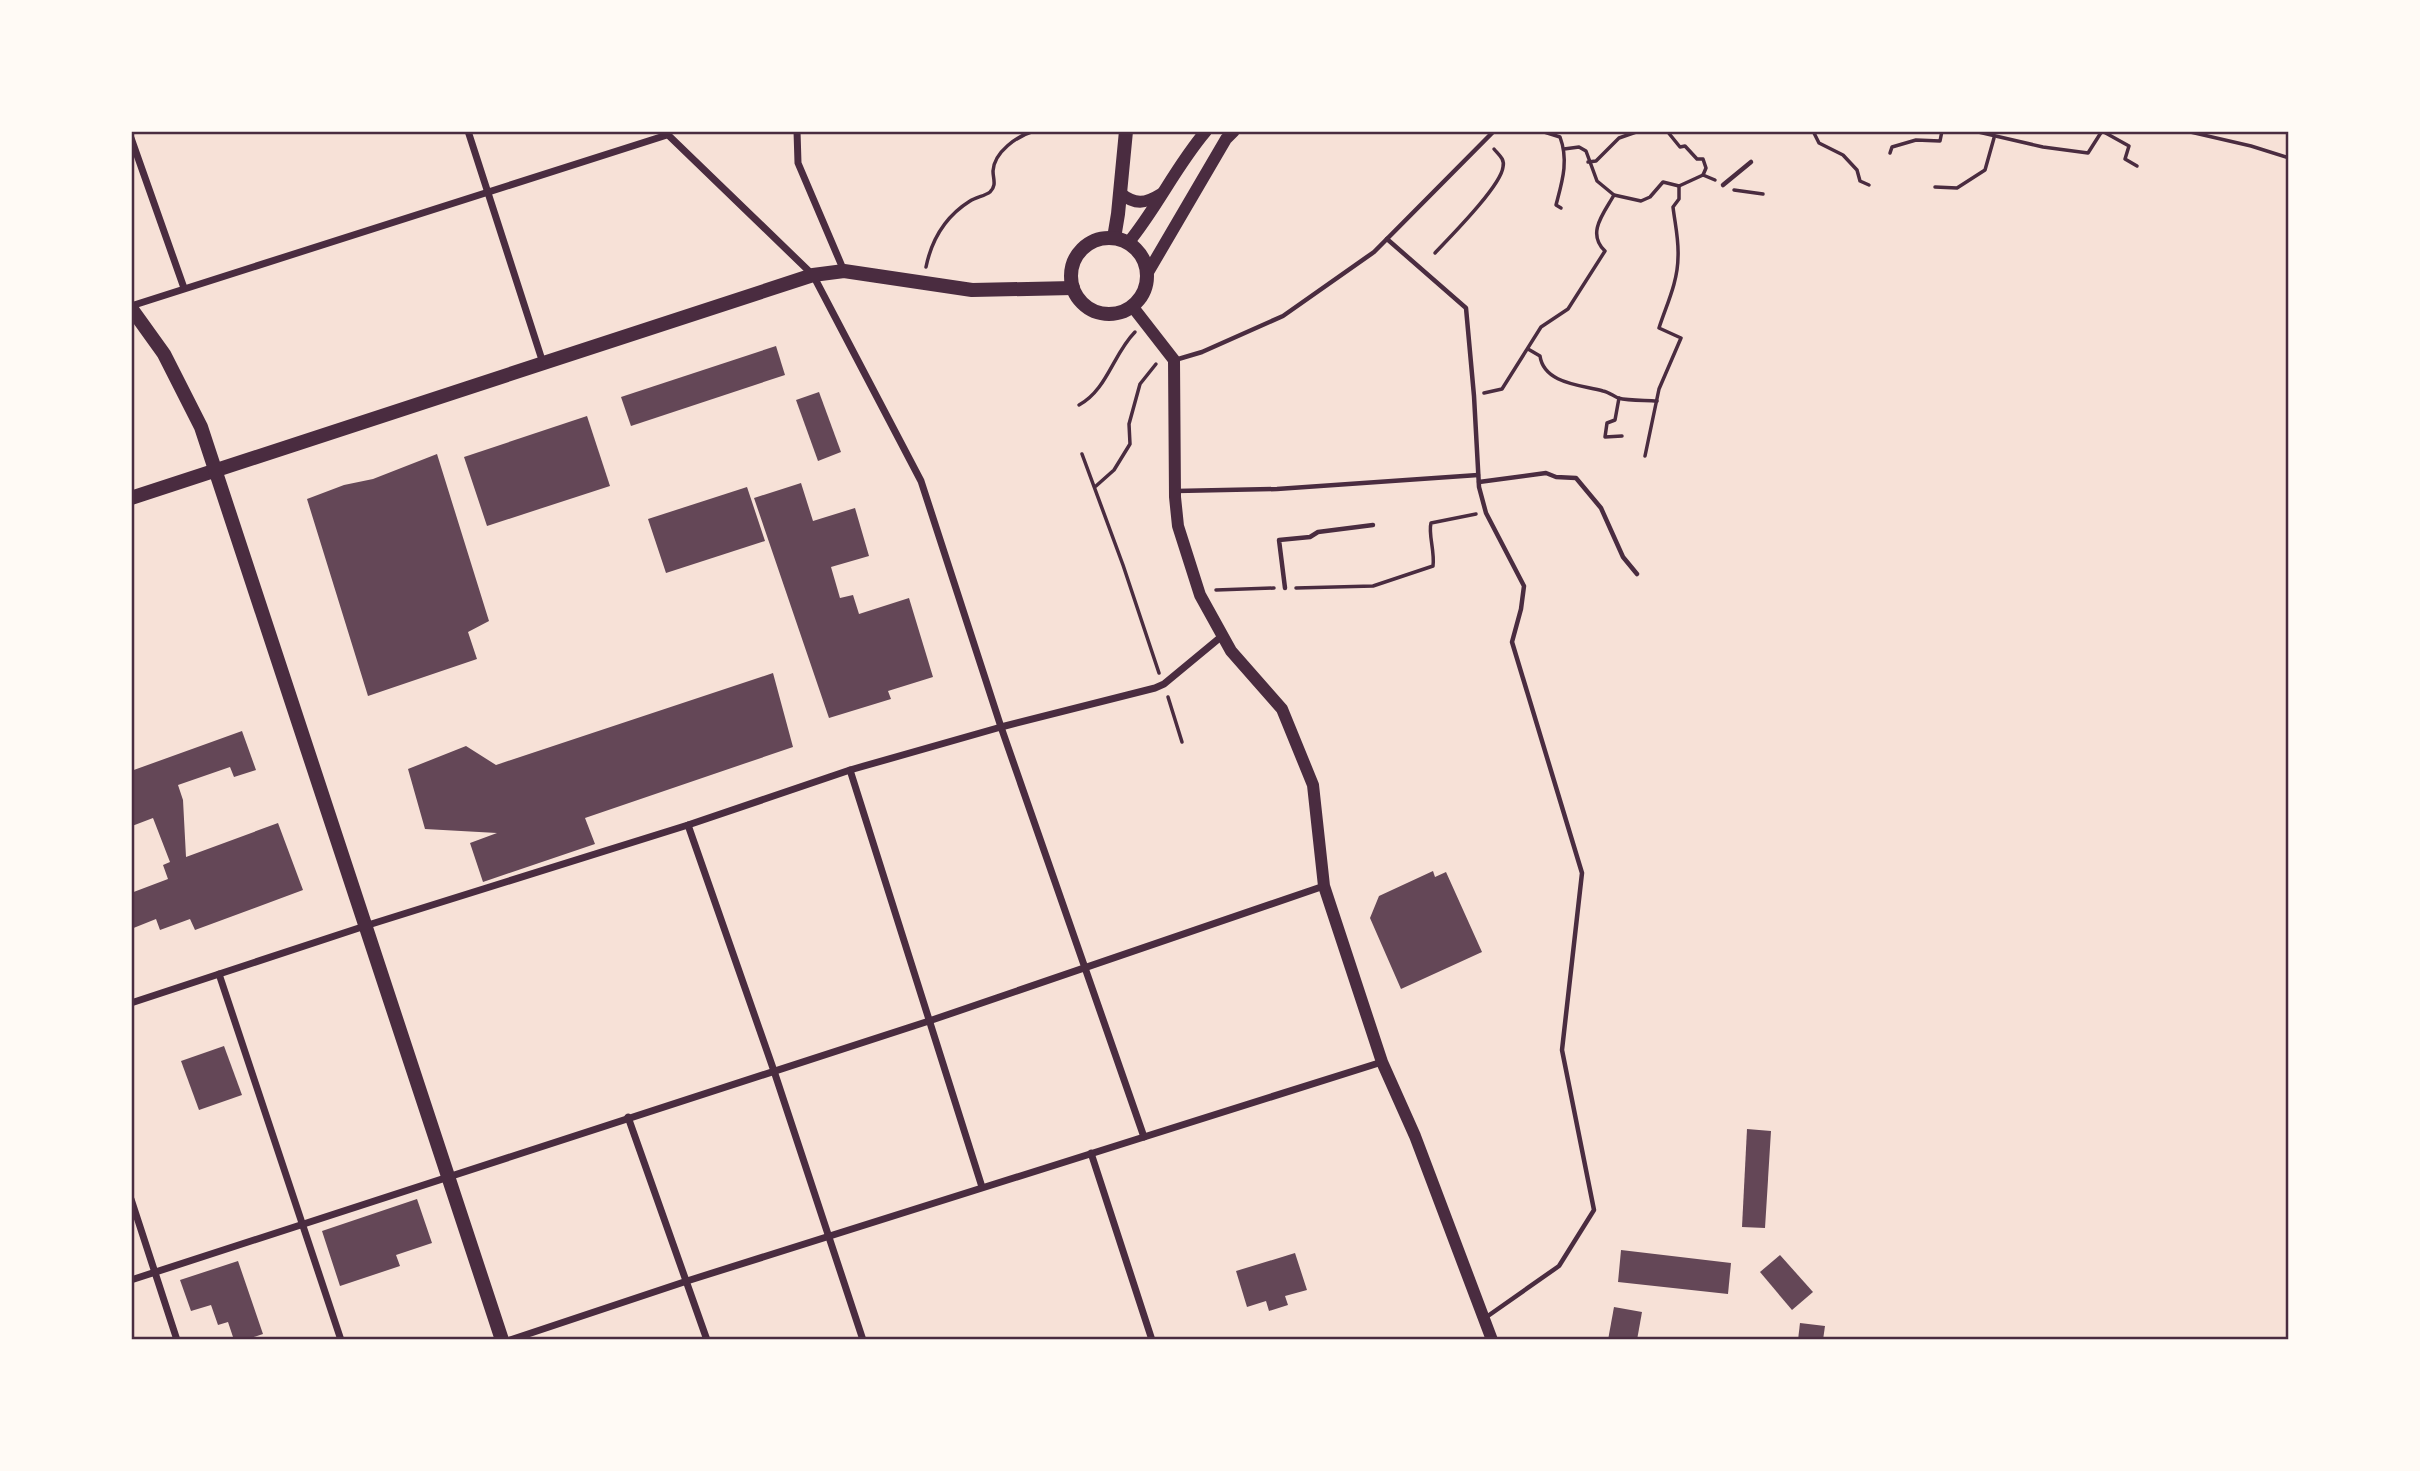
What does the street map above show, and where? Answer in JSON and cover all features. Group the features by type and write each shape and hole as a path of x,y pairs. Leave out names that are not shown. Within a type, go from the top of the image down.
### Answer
{"main road":[{"path":"1121,241 1120,193 1126,131"},
{"path":"1101,239 1121,241 1142,257 1147,274 1143,291 1132,306 1122,312 1110,314 1087,307 1078,299 1070,275 1079,252 1089,243 1101,239"},
{"path":"131,498 813,275 844,271 972,290 1073,288"},
{"path":"131,307 164,354 201,427 502,1340"}],"street":[{"path":"468,131 543,363"},
{"path":"797,131 798,163 844,271"},
{"path":"1121,241 1164,192 1177,169 1206,131"},
{"path":"1147,274 1226,139 1234,131"},
{"path":"131,307 665,133 813,275 921,481 1001,727 1144,1137"},
{"path":"131,138 184,288"},
{"path":"1120,193 1139,203 1148,202 1164,192"},
{"path":"1132,306 1171,356 1178,526 1200,595 1231,651 1282,709 1313,785 1324,886 1382,1062 1415,1136 1492,1340"},
{"path":"131,1003 365,926 688,825 850,770 1164,684 1222,636"},
{"path":"850,770 982,1187"},
{"path":"688,825 774,1071 863,1340"},
{"path":"131,1280 929,1021 1324,886"},
{"path":"219,974 341,1340"},
{"path":"510,1340 687,1281 1382,1062"},
{"path":"628,1117 707,1340"},
{"path":"1091,1153 1152,1340"},
{"path":"131,1199 177,1340"}],"lane":[{"path":"1171,356 1202,352 1283,316 1374,252 1494,131"},
{"path":"1723,185 1751,162"},
{"path":"1387,239 1466,308 1479,479 1485,510 1524,586 1512,642 1582,873 1562,1049 1594,1210 1559,1266 1484,1319"},
{"path":"1175,491 1277,489 1546,473 1556,477 1576,478 1601,508 1623,556 1637,574"},
{"path":"1285,588 1279,540 1373,525"}],"path":[{"path":"923,283 928,255 940,227 974,198 990,192 995,182 993,172 1000,152 1034,131"},
{"path":"1541,131 1560,137 1564,149 1565,169 1556,205 1561,208"},
{"path":"1588,162 1595,161 1619,138 1639,131"},
{"path":"1564,149 1579,147 1586,151 1597,181 1615,195 1641,201 1650,197 1663,182 1679,186 1703,175 1706,168 1703,159 1697,159 1685,146 1680,147 1667,131"},
{"path":"1813,131 1819,144 1843,155 1857,170 1860,181 1869,186"},
{"path":"1890,153 1892,147 1916,140 1940,141 1942,131"},
{"path":"1974,131 1994,138 2050,149 2088,153 2102,131 2129,146 2125,159 2137,166"},
{"path":"2186,131 2239,143 2289,159"},
{"path":"1935,187 1957,188 1985,170 1994,138"},
{"path":"1435,253 1492,190 1504,170 1503,160 1486,139"},
{"path":"1703,175 1735,191 1763,194"},
{"path":"1645,456 1659,389 1681,338 1658,328 1671,295 1678,260 1677,220 1673,207 1679,199 1679,186"},
{"path":"1474,396 1502,389 1541,327 1568,309 1605,251 1599,245 1596,228 1615,195"},
{"path":"1079,405 1092,398 1125,342 1144,323"},
{"path":"1528,349 1540,356 1541,363 1552,374 1569,385 1607,391 1619,398 1657,401"},
{"path":"1096,486 1114,470 1130,444 1129,424 1140,384 1171,356"},
{"path":"1619,398 1615,420 1607,423 1605,437 1622,436"},
{"path":"1082,454 1096,486 1182,741"},
{"path":"1200,595 1217,589 1373,586 1433,566 1435,551 1429,528 1431,523 1485,510"}],"building":[{"path":"776,346 785,375 631,426 621,397"},
{"path":"819,392 841,452 818,461 796,400"},
{"path":"587,416 610,486 487,526 464,457"},
{"path":"437,454 489,621 468,632 477,659 368,696 307,499 344,485 373,479"},
{"path":"801,483 813,521 855,508 869,556 831,567 840,598 853,595 859,614 909,598 933,677 888,691 891,699 829,718 754,498"},
{"path":"747,487 765,541 666,573 648,519"},
{"path":"773,673 793,747 585,818 595,844 483,882 470,843 497,833 425,829 408,769 466,746 496,765"},
{"path":"242,731 256,770 234,777 230,767 178,785 183,800 186,857 278,823 303,890 195,930 190,919 160,930 156,919 131,929 131,893 168,879 163,865 170,862 153,818 132,826 131,771"},
{"path":"1433,871 1435,877 1446,872 1482,952 1401,989 1370,918 1379,896"},
{"path":"224,1046 242,1095 199,1110 181,1061"},
{"path":"1747,1129 1771,1131 1765,1228 1742,1227"},
{"path":"417,1199 432,1243 396,1255 400,1266 340,1286 322,1231"},
{"path":"1621,1250 1731,1263 1728,1294 1618,1282"},
{"path":"1295,1253 1307,1290 1285,1296 1288,1305 1269,1311 1266,1301 1247,1307 1236,1271"},
{"path":"1780,1255 1813,1292 1792,1310 1760,1272"},
{"path":"238,1261 263,1334 245,1340 234,1340 228,1322 218,1325 211,1305 191,1311 180,1280"},
{"path":"1614,1307 1642,1312 1637,1340 1608,1340"},
{"path":"1800,1323 1825,1326 1823,1340 1798,1340"}]}
